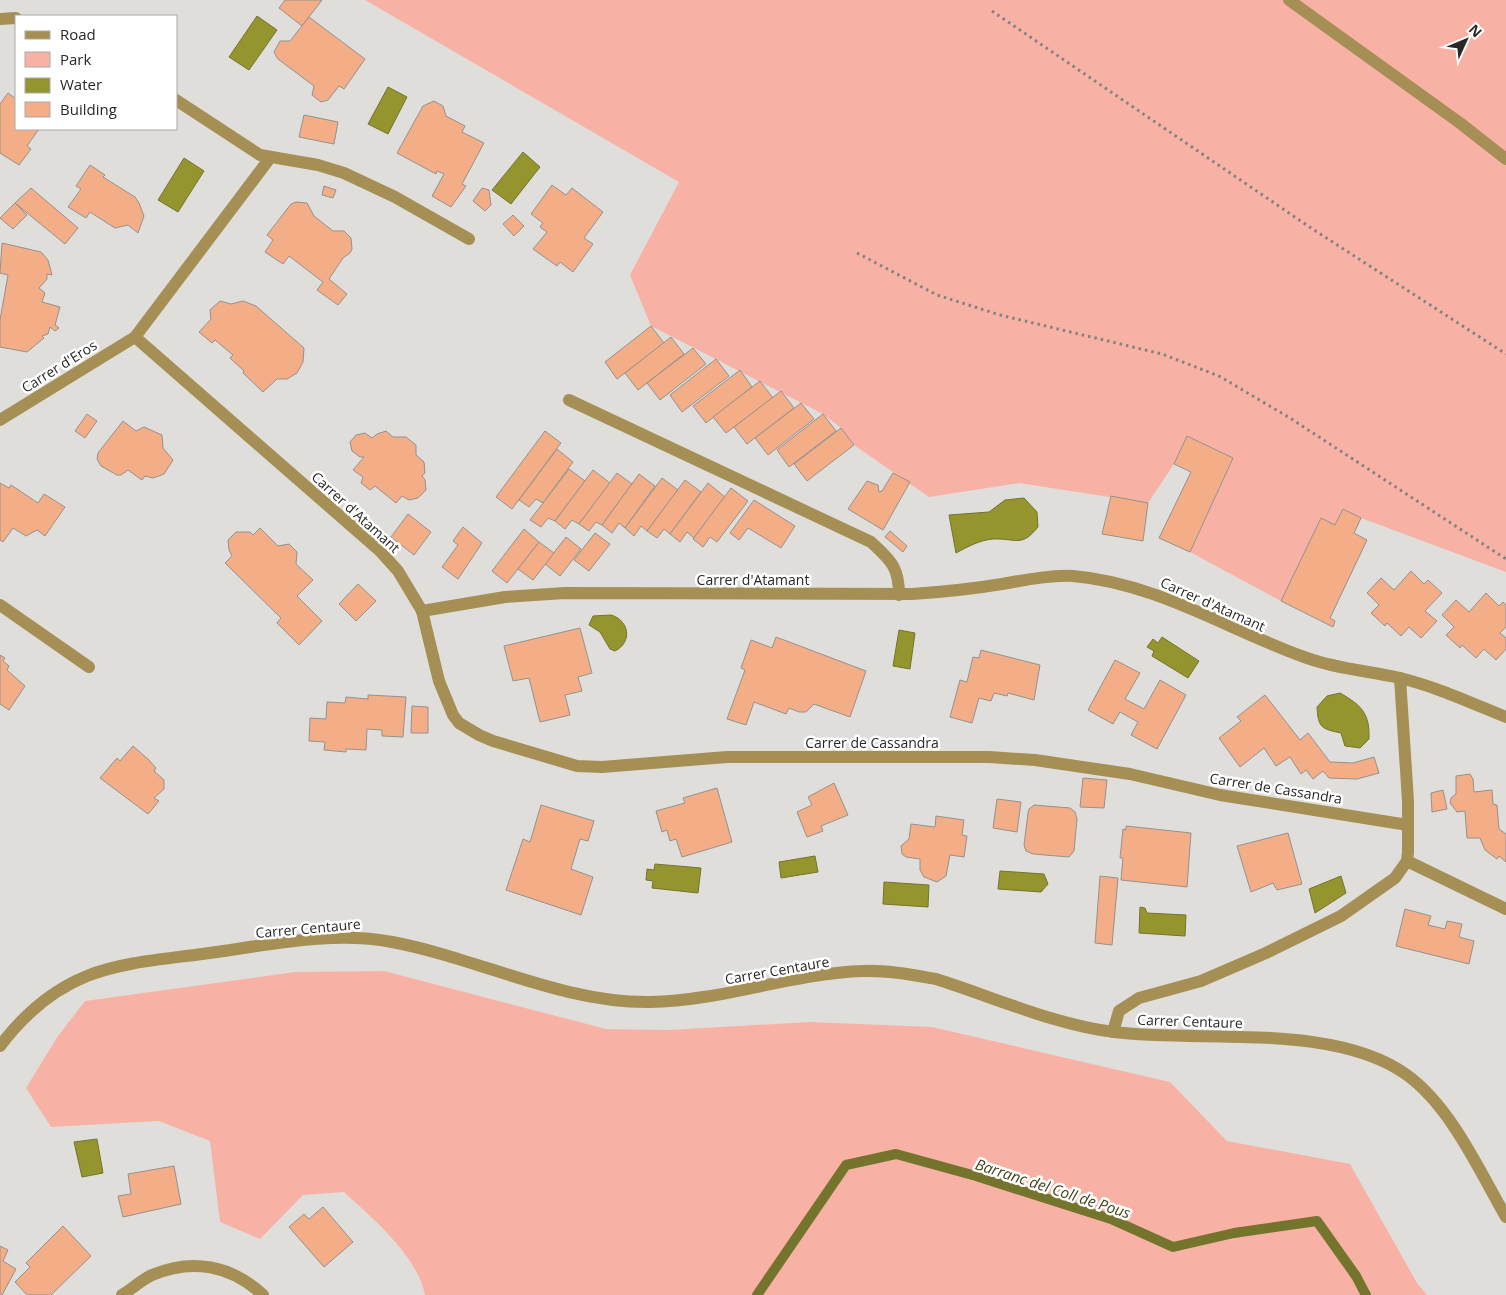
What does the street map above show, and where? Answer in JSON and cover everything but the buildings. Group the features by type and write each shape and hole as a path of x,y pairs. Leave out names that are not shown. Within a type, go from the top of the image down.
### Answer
{"street":[{"path":"1289,0 1460,123 1506,159"},
{"path":"0,19 15,18"},
{"path":"178,101 260,155 318,165 344,173 395,197 468,240"},
{"path":"135,337 270,158"},
{"name":"Carrer d'Eros","path":"0,420 135,337"},
{"name":"Carrer d'Atamant","path":"135,337 380,551 398,570 422,611 505,597 546,594 899,594 953,592 1040,578 1071,576 1109,581 1151,592 1272,646 1315,661 1400,678 1440,690 1506,717"},
{"path":"569,400 871,542 892,562 899,577 899,594"},
{"path":"0,605 89,667"},
{"name":"Carrer de Cassandra","path":"422,611 439,681 453,715 459,723 493,741 577,766 602,767 727,757 998,757 1035,760 1130,774 1220,795 1408,824"},
{"path":"1113,1032 1119,1011 1139,998 1210,977 1266,953 1341,916 1395,878 1407,861 1408,824 1400,678"},
{"path":"1407,861 1506,909"},
{"name":"Carrer Centaure","path":"0,1046 24,1018 54,994 86,976 122,966 292,942 365,938 414,947 586,995 648,1002 712,996 864,971 915,975 936,979 1080,1026 1113,1032 1312,1042 1345,1048 1378,1059 1407,1075 1441,1110 1506,1217"},
{"path":"122,1295 150,1276 186,1265 231,1272 263,1295"}],"path":[{"path":"992,11 1311,228 1506,354"},
{"path":"857,253 937,295 1000,314 1162,354 1219,376 1290,418 1506,559"}],"green space":[{"path":"365,0 1506,0 1506,572 1361,518 1335,525 1321,518 1281,601 1190,552 1233,458 1187,436 1174,464 1148,503 1019,483 929,497 854,445 841,428 823,414 651,326 630,275 679,182"},
{"path":"384,971 606,1029 668,1030 810,1022 932,1027 1170,1082 1227,1141 1350,1164 1417,1283 1427,1295 425,1295 420,1280 404,1252 344,1192 303,1195 260,1239 220,1222 210,1141 159,1121 51,1127 26,1088 58,1036 85,1001 295,972"}],"water":[{"path":"257,16 277,30 249,70 229,57"},
{"path":"388,87 407,97 388,134 368,124"},
{"path":"523,152 540,167 511,204 492,190"},
{"path":"184,158 204,171 178,212 158,200"},
{"path":"1024,498 1037,512 1038,527 1032,534 1022,540 993,539 983,541 956,553 949,515 989,512 1005,500"},
{"path":"611,615 622,621 626,632 624,642 615,651 610,649 600,632 589,625 593,616"},
{"path":"899,630 915,633 910,669 893,666"},
{"path":"1162,637 1199,661 1188,678 1152,656 1154,651 1147,647 1153,639 1158,643"},
{"path":"1340,693 1359,706 1366,716 1369,739 1360,748 1345,746 1341,733 1325,729 1318,719 1317,707 1327,696"},
{"path":"815,856 818,872 781,878 779,862"},
{"path":"655,864 701,868 698,893 652,888 653,881 646,880 647,869 654,870"},
{"path":"1000,871 1044,874 1048,884 1041,892 998,889"},
{"path":"1341,876 1346,893 1315,913 1309,889"},
{"path":"884,882 929,885 928,907 883,904"},
{"path":"1140,907 1145,908 1147,913 1186,915 1185,936 1139,933"},
{"path":"97,1139 103,1173 82,1177 74,1142"}],"waterway":[{"name":"Barranc del Coll de Pous","path":"757,1295 846,1165 896,1154 976,1176 1111,1219 1173,1247 1234,1233 1317,1221 1356,1276 1366,1295"}]}
